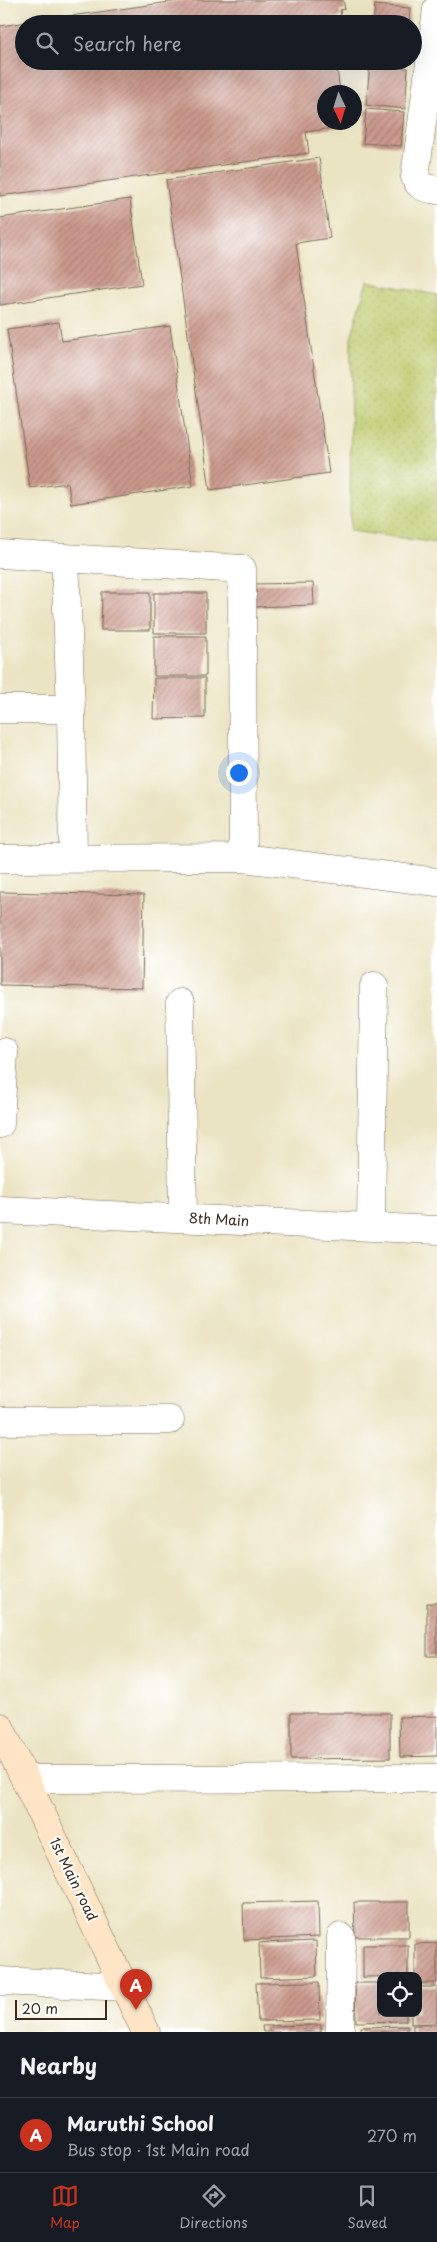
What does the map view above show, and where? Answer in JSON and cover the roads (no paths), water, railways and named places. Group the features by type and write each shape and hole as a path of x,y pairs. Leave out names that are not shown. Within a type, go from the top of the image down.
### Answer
{"street":[{"path":"437,9 415,177 418,184 424,188 437,190"},
{"path":"0,554 242,569 243,858"},
{"path":"65,558 71,709 73,858"},
{"path":"0,709 71,709"},
{"path":"0,859 243,858 437,882"},
{"path":"371,1227 374,986"},
{"path":"180,1003 183,1218"},
{"path":"0,1124 4,1052"},
{"name":"8th Main","path":"0,1210 437,1230"},
{"path":"0,1421 170,1420"},
{"name":"1st Main road","path":"0,1727 146,2032"},
{"path":"25,1779 437,1778"},
{"path":"340,1937 340,2032"},
{"path":"0,1981 126,1987"}],"place":[{"name":"Maruthi School","path":"136,2010"}]}
